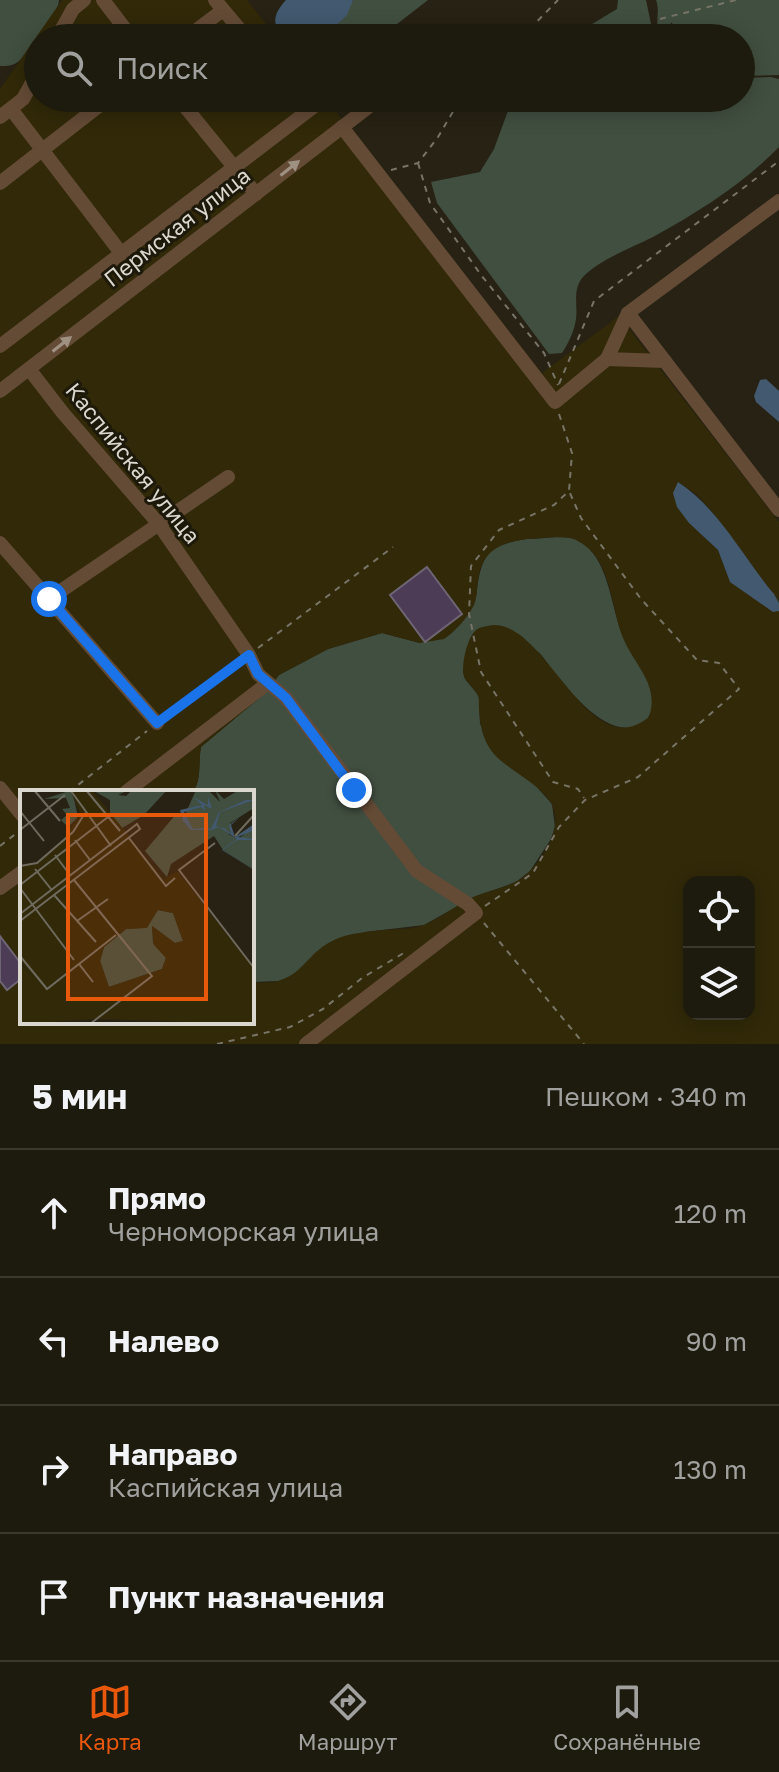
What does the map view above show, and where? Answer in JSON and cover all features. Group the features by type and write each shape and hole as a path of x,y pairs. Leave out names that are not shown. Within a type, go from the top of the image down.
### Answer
{"street":[{"path":"65,24 73,9 84,0"},
{"path":"103,0 121,24"},
{"path":"200,24 219,5 235,24"},
{"path":"24,97 5,113 42,150 121,253"},
{"path":"0,183 91,112"},
{"path":"189,112 256,194"},
{"path":"0,325 5,342 307,112"},
{"name":"Пермская улица","path":"0,391 362,112"},
{"path":"342,127 555,402 607,359 628,313 779,201"},
{"path":"628,313 779,510"},
{"path":"607,359 665,361"},
{"name":"Каспийская улица","path":"29,369 158,523 249,655 258,674 286,698 417,871 468,904 476,913"},
{"path":"49,599 228,477"},
{"path":"0,543 157,723"},
{"path":"129,790 268,683"},
{"path":"0,788 20,813"},
{"path":"0,888 20,873"},
{"path":"306,1044 476,913"}],"path":[{"path":"535,24 558,0"},
{"path":"660,19 736,0"},
{"path":"377,173 418,163 453,112"},
{"path":"418,163 430,203 481,275 544,353 558,386 594,301 779,161"},
{"path":"555,402 572,453 569,491 581,518 641,599 697,660 719,663 739,689 638,777 585,800 559,827 533,873 476,913 584,1044"},
{"path":"569,491 554,505 499,530 471,566 469,614 481,672 553,782 578,789 585,800"},
{"path":"72,790 393,547"},
{"path":"0,846 20,831"},
{"path":"217,1044 290,1027 323,1009 362,978 417,945"}],"green space":[{"path":"0,0 59,0 50,24 24,24 24,57 14,64 0,66"},
{"path":"353,0 428,0 397,24 337,24"},
{"path":"618,0 646,0 651,24 592,24 617,9"},
{"path":"656,0 779,0 779,75 755,76 755,24 658,24"},
{"path":"755,78 779,79 779,147 751,173 703,207 589,271 578,287 571,337 562,353 549,354 437,203 431,182 480,172 494,149 508,112 755,112"},
{"path":"571,538 587,546 596,557 603,570 620,628 650,687 652,703 649,716 639,725 627,728 614,726 579,701 537,651 472,635 463,672 479,696 480,724 552,804 555,827 551,839 530,871 516,882 474,897 424,925 365,932 320,950 297,973 279,981 254,982 254,790 194,790 199,776 201,747 263,695 279,675 328,649 382,633 420,643 476,597 480,572 488,555 494,549 513,542"}],"sand":[{"path":"62,0 247,0 266,24 45,24"},
{"path":"24,55 24,112 336,112 542,373 619,316 779,522 779,603 710,509 696,494 678,482 689,523 718,550 730,582 779,609 779,1044 0,1044 0,89","holes":["571,538 588,548 604,570 623,638 649,685 652,706 649,717 627,727 607,723 587,709 532,646 513,630 493,625 480,628 473,634 463,671 465,679 478,696 486,742 500,760 544,794 554,810 551,840 533,868 517,881 471,898 424,925 339,938 314,954 291,976 268,983 254,982 254,1024 20,1024 20,790 194,790 199,776 201,747 263,695 279,675 328,649 382,633 420,643 444,639 461,624 474,605 480,570 494,550 527,539"]}],"water":[{"path":"286,0 353,0 347,15 338,24 276,24 278,10"},
{"path":"766,379 779,391 779,422 756,402 754,396 760,380"},
{"path":"678,482 718,520 774,594 779,611 773,612 730,582 718,550 677,507 673,493"}],"building":[{"path":"427,567 462,614 425,642 390,595"},
{"path":"0,936 20,962 20,980 7,990 0,981"}],"route":[{"path":"49,599 157,723 249,655 258,674 286,698 354,790"}]}
